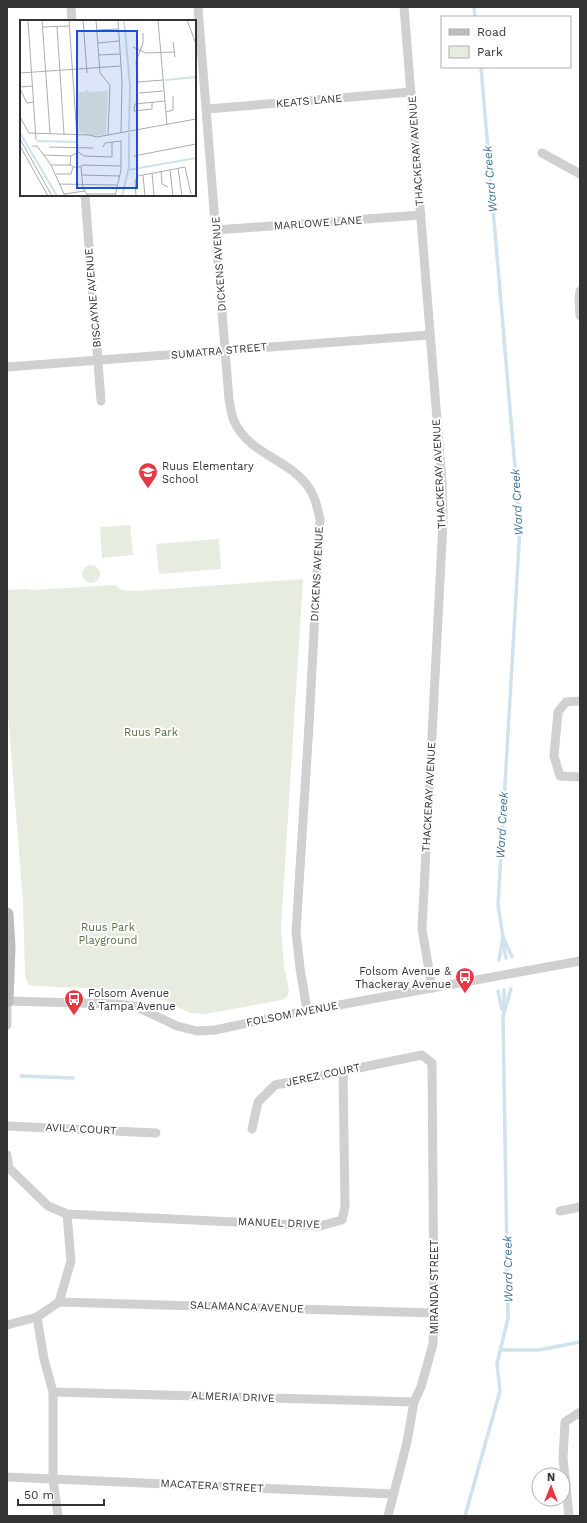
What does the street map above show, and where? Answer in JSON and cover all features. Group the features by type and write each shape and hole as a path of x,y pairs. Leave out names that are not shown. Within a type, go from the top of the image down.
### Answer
{"street":[{"path":"71,7 72,20"},
{"name":"DICKENS AVENUE","path":"198,7 229,400 234,421 245,438 257,449 294,471 307,485 316,500 320,519 296,932 307,1010"},
{"name":"THACKERAY AVENUE","path":"404,7 442,482 443,522 422,929 432,988"},
{"name":"KEATS LANE","path":"207,109 411,92"},
{"path":"542,154 580,174"},
{"name":"BISCAYNE AVENUE","path":"85,196 101,400"},
{"name":"MARLOWE LANE","path":"216,230 420,215"},
{"path":"580,292 578,299 580,316"},
{"name":"SUMATRA STREET","path":"7,367 430,335"},
{"path":"580,701 566,702 558,712 554,756 560,776 580,777"},
{"path":"7,914 9,947 7,1025"},
{"name":"FOLSOM AVENUE","path":"7,1001 115,1004 135,1006 177,1026 197,1031 214,1030 307,1010 580,961"},
{"name":"JEREZ COURT","path":"252,1129 258,1102 275,1085 422,1055"},
{"name":"MIRANDA STREET","path":"388,1516 407,1442 414,1402 421,1387 433,1344 432,1063 422,1055"},
{"name":"MANUEL DRIVE","path":"67,1214 320,1226 342,1220 345,1206 343,1071"},
{"name":"AVILA COURT","path":"7,1126 156,1133"},
{"path":"7,1155 8,1169 48,1206 67,1214 71,1261 59,1302 38,1317 7,1325"},
{"path":"560,1211 580,1207"},
{"name":"SALAMANCA AVENUE","path":"59,1302 434,1313"},
{"path":"38,1317 44,1359 53,1392 53,1479 58,1516"},
{"name":"ALMERIA DRIVE","path":"53,1392 414,1402"},
{"path":"569,1516 562,1458 565,1422 580,1412"},
{"name":"MACATERA STREET","path":"7,1477 393,1494"}],"green space":[{"path":"130,525 133,555 102,558 100,527"},
{"path":"219,539 221,569 159,574 156,544"},
{"path":"87,565 95,565 100,570 98,581 95,583 87,583 82,578 82,570"},
{"name":"Ruus Park","path":"303,579 281,928 284,966 289,991 287,997 282,1000 205,1014 190,1013 157,997 138,990 34,986 28,984 25,976 23,901 7,701 7,590 115,585 122,590 136,591"}],"waterway":[{"name":"Ward Creek","path":"474,7 475,16"},
{"name":"Ward Creek","path":"481,68 520,527 498,905 503,937 512,957"},
{"name":"Ward Creek","path":"499,960 503,938"},
{"name":"Ward Creek","path":"503,942 506,958"},
{"name":"Ward Creek","path":"465,1516 500,1391 497,1364 508,1318 503,1016 511,989"},
{"name":"Ward Creek","path":"504,990 504,1009"},
{"name":"Ward Creek","path":"498,991 502,1010"},
{"path":"21,1076 73,1078"},
{"path":"501,1350 539,1350 580,1342"}],"place":[{"name":"Ruus Elementary School","path":"148,489"},
{"name":"Folsom Avenue & Thackeray Avenue","path":"465,994"},
{"name":"Folsom Avenue & Tampa Avenue","path":"74,1016"}],"park label":[{"name":"Ruus Park Playground","path":"108,933"}]}
